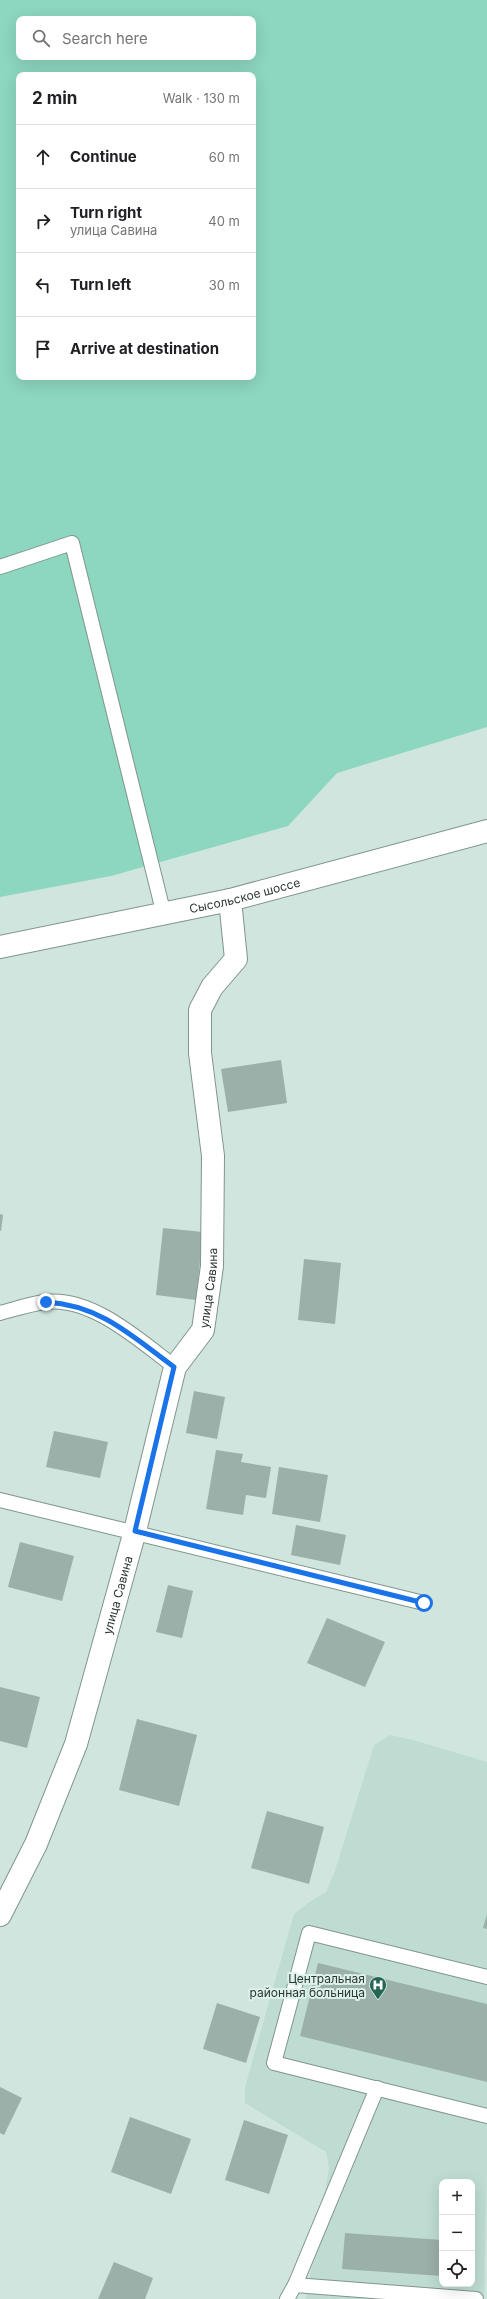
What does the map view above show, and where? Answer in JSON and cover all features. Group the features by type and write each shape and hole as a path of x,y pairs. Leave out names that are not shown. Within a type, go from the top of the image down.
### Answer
{"main road":[{"name":"Сысольское шоссе","path":"0,947 164,915 230,900 487,831"},
{"name":"улица Савина","path":"0,1915 36,1844 76,1744 135,1531 174,1367 202,1330 212,1266 213,1156 200,1053 200,1010 212,986 236,959 230,900"}],"lane":[{"path":"0,567 72,544 164,915"},
{"path":"0,1313 46,1302 68,1303 113,1322 174,1367"},
{"path":"0,1500 135,1531 424,1603"},
{"path":"487,1977 309,1933 274,2063 487,2116"},
{"path":"287,2299 295,2285 377,2088"},
{"path":"295,2285 476,2299"}],"shaded area":[{"name":"Центральная районная больница","path":"390,1735 413,1740 487,1762 487,2171 484,2299 306,2299 329,2168 326,2152 245,2103 245,2087 294,1914 326,1892 335,1871 374,1745"}],"green space":[{"path":"0,0 487,0 487,727 337,773 288,826 111,876 0,897"}],"building":[{"path":"281,1060 287,1103 228,1112 221,1069"},
{"path":"0,1214 3,1215 1,1231 0,1231"},
{"path":"163,1228 203,1232 196,1300 156,1295"},
{"path":"304,1259 341,1263 335,1324 298,1320"},
{"path":"194,1391 225,1397 217,1439 186,1433"},
{"path":"54,1431 108,1442 100,1478 46,1467"},
{"path":"216,1450 243,1454 241,1462 271,1467 266,1498 246,1495 243,1515 206,1509"},
{"path":"279,1467 328,1475 320,1522 272,1514"},
{"path":"296,1525 346,1535 340,1565 291,1555"},
{"path":"20,1542 74,1556 62,1601 8,1587"},
{"path":"168,1585 193,1591 182,1638 156,1632"},
{"path":"327,1618 385,1642 365,1687 307,1663"},
{"path":"0,1687 40,1697 27,1748 0,1741"},
{"path":"137,1719 197,1735 179,1806 119,1790"},
{"path":"267,1811 324,1827 309,1884 251,1868"},
{"path":"487,1914 487,1929 483,1928"},
{"path":"318,1963 487,2004 487,2082 300,2036"},
{"path":"217,2003 260,2017 246,2063 203,2049"},
{"path":"0,2087 22,2098 4,2135 0,2133"},
{"path":"130,2117 191,2139 171,2194 111,2172"},
{"path":"244,2120 288,2135 269,2194 225,2180"},
{"path":"345,2233 439,2240 439,2276 342,2269"},
{"path":"114,2262 153,2278 145,2299 98,2299"}],"place":[{"name":"Центральная районная больница","path":"378,2000"}],"route":[{"path":"46,1302 68,1303 113,1322 174,1367 135,1531 424,1603"}]}
